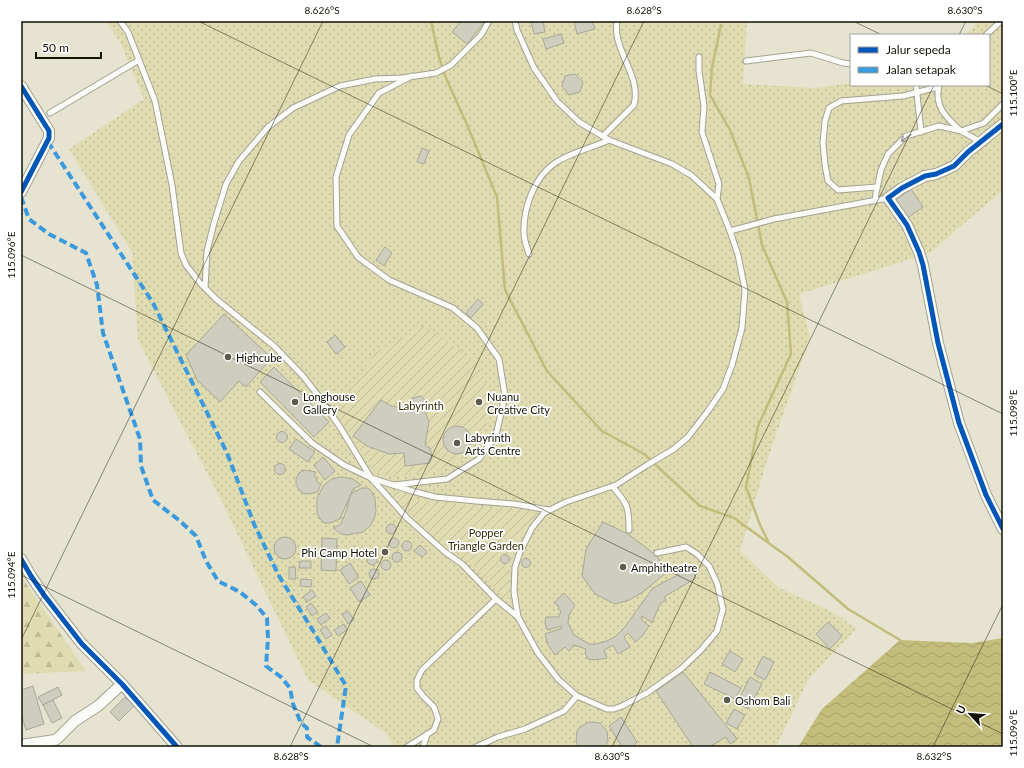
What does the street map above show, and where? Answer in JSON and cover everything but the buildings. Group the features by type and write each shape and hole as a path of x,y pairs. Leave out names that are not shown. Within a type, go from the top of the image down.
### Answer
{"street":[{"path":"21,86 49,131 49,138 21,192"},
{"path":"1003,124 954,166 936,174 925,176 902,188 888,198 907,225 919,252 923,265 938,343 959,423 986,495 1003,529"},
{"path":"21,559 30,576 78,638 122,684 177,747"},
{"path":"21,745 55,740 60,742 75,721 98,706 122,684"}],"lane":[{"path":"120,21 128,32 156,101 172,184 181,253 186,265 216,299 274,346 302,376 320,398 340,427 371,478 407,518 445,552 462,564 496,599 518,617"},
{"path":"205,288 207,251 226,184 239,161 268,127 293,108 340,86 375,79 402,78 436,73 451,66 480,35 489,21"},
{"path":"515,21 517,30 534,68 557,100 579,122 609,140 672,164 691,175 717,199 738,255 745,290 742,328 732,365 723,389 688,437 674,449 613,487 566,502 544,513 532,528 520,552 515,567 514,592 518,617 538,654 558,679 577,696 607,709 614,709 622,706 647,693 681,668 701,650 717,631 723,609 717,584 709,566 697,554 686,547 657,553"},
{"path":"603,136 634,105 635,99 634,81 619,46 616,26 617,21"},
{"path":"987,34 1002,21"},
{"path":"746,61 811,54 850,64"},
{"path":"699,57 699,71 704,106 702,132 719,184 717,199"},
{"path":"50,113 139,60"},
{"path":"394,484 447,479 479,459 496,435 505,396 499,359 477,328 454,308 389,280 358,257 337,226 336,177 348,135 379,93 412,76"},
{"path":"916,86 921,132"},
{"path":"878,187 838,190 828,181 823,143 825,121 830,108 841,101 903,96 939,86 939,107 947,118 961,131 981,142"},
{"path":"875,201 882,170 888,154 906,136 939,126 961,131 984,123 1003,104"},
{"path":"529,254 524,235 526,208 543,173 555,162 609,140"},
{"path":"730,231 764,222 888,198"},
{"path":"260,392 312,443 344,465 371,478 435,497 514,504 549,510"},
{"path":"613,487 621,496 629,510 629,530"},
{"path":"407,747 434,730 438,718 434,707 417,688 417,680 422,670 496,599"},
{"path":"476,747 498,737 525,729 564,711 577,696"},
{"path":"423,747 427,734"}],"green space":[{"name":"Nuanu Creative City","path":"106,21 747,21 743,84 815,88 850,83 850,86 990,86 990,34 966,34 980,21 1003,21 1003,190 930,253 799,294 810,337 766,464 740,551 779,588 827,609 857,628 808,680 776,747 395,747 387,734 308,680 222,502 138,340 132,252 69,149 144,99 121,44"},
{"name":"Labyrinth","path":"426,325 481,366 489,398 487,427 475,451 446,468 393,477 373,470 334,412 376,352"},
{"name":"Popper Triangle Garden","path":"398,491 420,500 487,507 526,508 534,510 537,514 520,536 510,566 510,597 506,601 487,580 462,557 421,528 410,518 395,500 393,492"},
{"path":"21,576 86,671 21,674"}],"water":[{"path":"1003,638 1003,747 798,747 822,709 900,640 972,643"}],"waterway":[{"path":"431,21 439,57 446,78 497,197 505,290 547,371 602,431 644,454 700,506 734,518 788,557 848,609 900,640"},
{"path":"721,25 712,67 710,95 730,130 749,178 762,245 787,302 791,354 758,426 746,487 760,525 768,541"}],"marked path":[{"path":"48,142 153,303 227,453 254,524 279,576 346,686 337,747"},
{"path":"21,197 29,219 49,234 86,253 97,285 103,333 140,439 141,466 153,500 180,521 196,536 206,561 218,581 240,592 256,605 267,618 268,638 266,666 281,677 290,688 293,704 301,723 307,728 307,737 321,747"}],"cycle path":[{"path":"21,86 49,131 49,138 21,192"},
{"path":"1003,124 968,152 954,166 936,174 925,176 902,188 888,198 907,225 919,252 923,265 938,343 959,423 986,495 1003,529"},
{"path":"21,559 44,595 82,644 122,684 177,747"}],"place":[{"name":"Highcube","path":"228,357"},
{"name":"Longhouse Gallery","path":"295,402"},
{"name":"Nuanu Creative City","path":"479,402"},
{"name":"Labyrinth Arts Centre","path":"457,443"},
{"name":"Phi Camp Hotel","path":"385,552"},
{"name":"Amphitheatre","path":"623,567"},
{"name":"Oshom Bali","path":"727,700"}]}
